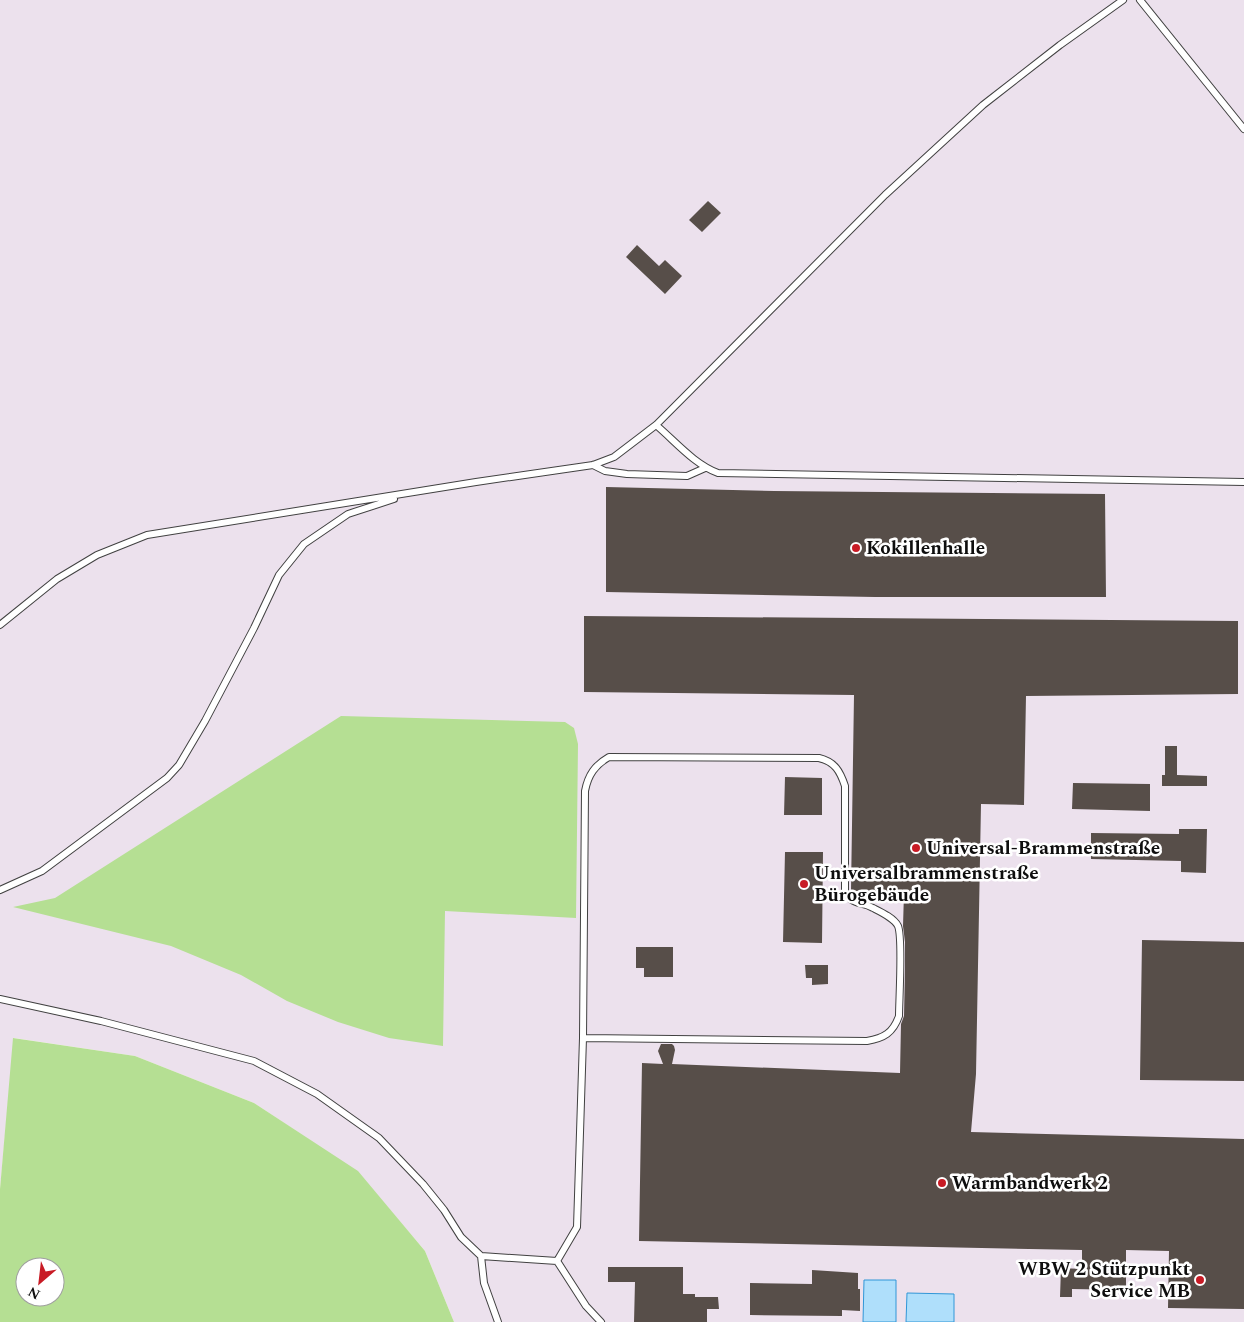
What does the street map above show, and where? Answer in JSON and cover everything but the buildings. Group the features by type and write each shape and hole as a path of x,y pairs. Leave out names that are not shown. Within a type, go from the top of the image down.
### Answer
{"lane":[{"path":"0,625 56,579 97,555 148,535 593,465 614,457 656,425 885,195 977,111 1060,44 1124,0"},
{"path":"1140,0 1244,129"},
{"path":"656,425 705,468 718,473 1244,482"},
{"path":"593,465 605,471 627,474 686,476 705,468"},
{"path":"0,890 42,871 167,778 179,765 206,721 279,575 304,544 348,514 413,492"},
{"path":"557,1261 577,1226 583,1038 585,791 587,780 594,768 609,757 819,758 828,760 836,766 842,774 846,786 845,891 848,899 859,904 871,906 889,916 898,926 900,949 899,1016 896,1026 880,1039 867,1041 583,1038"},
{"path":"0,999 101,1021 254,1061 293,1080 340,1109 379,1138 423,1184 444,1210 461,1238 481,1256 557,1261"},
{"path":"481,1256 484,1283 498,1322"},
{"path":"557,1261 586,1306 601,1322"}],"shaded area":[{"path":"0,0 1244,0 1244,1322 454,1322 425,1251 358,1172 254,1103 135,1056 14,1038 0,1189"}],"green space":[{"path":"341,716 565,722 574,728 578,744 576,918 445,911 443,1046 389,1038 338,1022 287,1001 241,975 171,946 13,907 55,898"},
{"path":"13,1038 135,1056 254,1103 358,1171 425,1251 454,1322 0,1322 0,1189"}],"water":[{"path":"864,1280 896,1280 896,1322 863,1322"},
{"path":"907,1293 954,1294 954,1322 906,1322"}],"place":[{"name":"Kokillenhalle","path":"856,548"},
{"name":"Universal-Brammenstraße","path":"916,848"},
{"name":"Universalbrammenstraße Bürogebäude","path":"804,884"},
{"name":"Warmbandwerk 2","path":"942,1183"},
{"name":"WBW 2 Stützpunkt Service MB","path":"1200,1280"}]}
